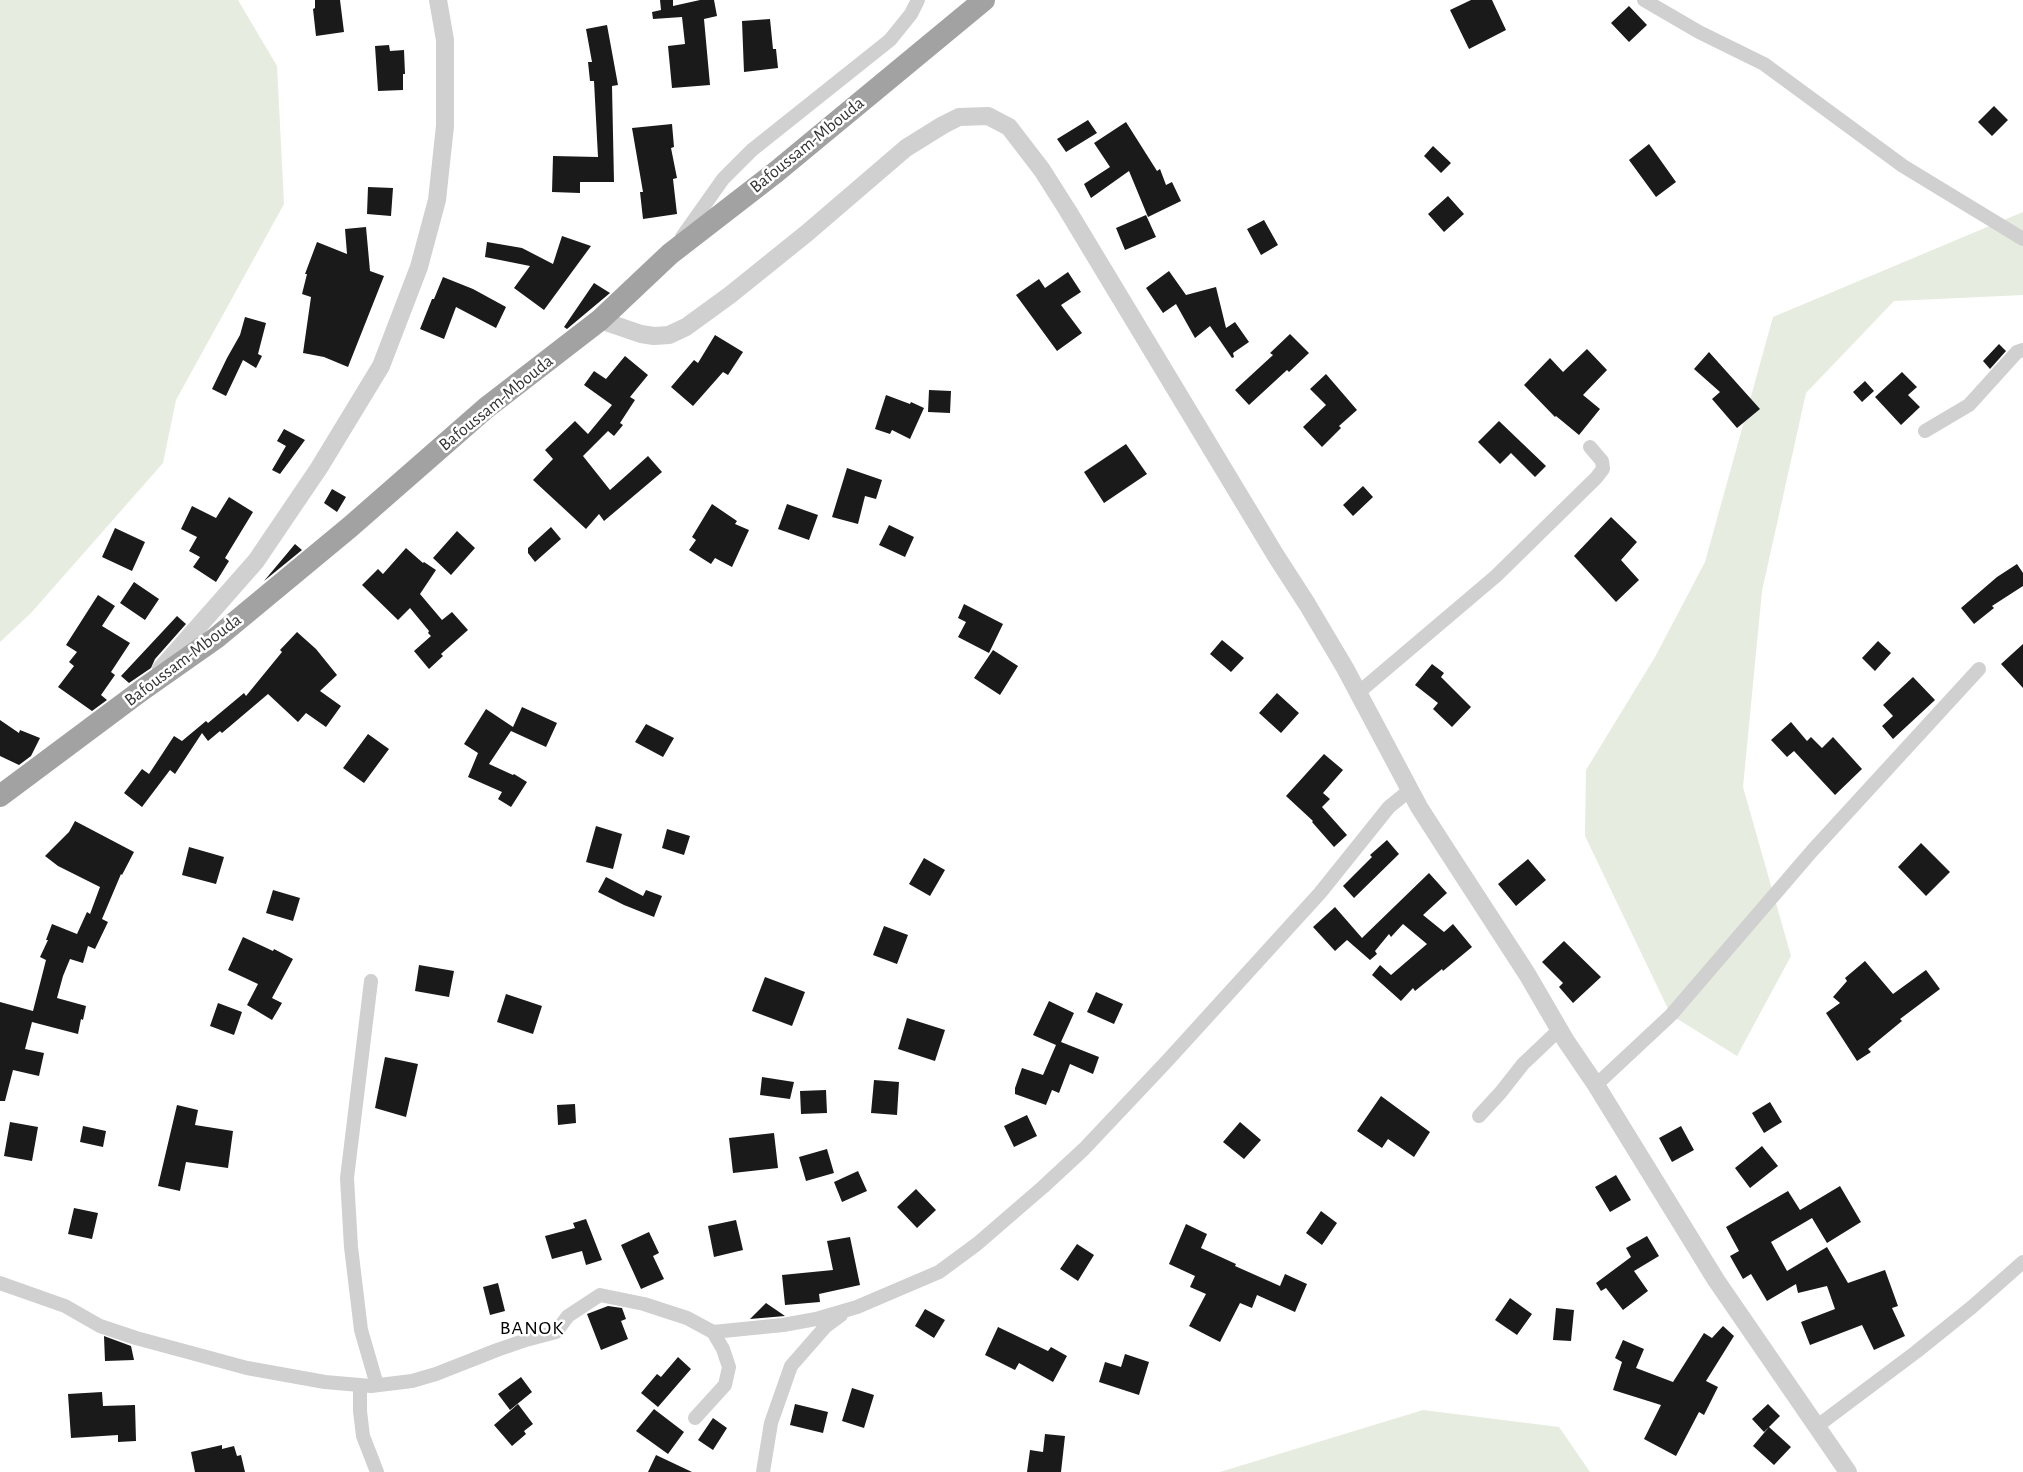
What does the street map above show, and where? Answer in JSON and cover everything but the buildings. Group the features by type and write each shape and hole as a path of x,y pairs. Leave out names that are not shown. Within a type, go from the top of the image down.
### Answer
{"highway":[{"name":"Bafoussam-Mbouda","path":"0,796 142,690 216,638 350,527 486,408 600,320 670,254 776,172 984,0"}],"street":[{"path":"142,690 256,561 319,468 381,366 420,267 437,200 445,126 445,40 438,0"},
{"path":"670,254 723,179 752,150 890,40 911,14 918,0"},
{"path":"1644,0 1699,32 1764,64 1903,166 2023,239"},
{"path":"600,320 641,334 654,336 669,335 686,327 781,254 906,148 943,124 959,117 988,116 999,121 1016,135 1057,194 1276,556 1308,604 1410,790 1472,891 1527,974 1716,1280 1848,1472"},
{"path":"1925,431 1969,405 2017,352 2023,350"},
{"path":"1358,693 1496,576 1596,478 1603,468 1602,461 1590,446"},
{"path":"1596,1085 1671,1015 1812,852 1979,669"},
{"path":"713,1332 783,1325 816,1319 850,1309 940,1272 977,1244 1043,1188 1084,1149 1168,1060 1320,892 1389,807 1410,790"},
{"path":"371,981 347,1178 351,1247 362,1330 376,1385"},
{"path":"1479,1116 1523,1064 1560,1029"},
{"path":"1816,1427 1958,1318 2023,1262"},
{"path":"0,1283 65,1306 100,1326 136,1338 246,1368 325,1382 360,1385 412,1381 436,1374 526,1340 556,1332 568,1316 600,1294 644,1304 687,1318 713,1332 723,1349 729,1367 725,1385 695,1418"},
{"path":"763,1472 771,1423 791,1366 826,1326 850,1309"},
{"path":"360,1385 360,1411 363,1436 377,1472"}],"shaded area":[{"path":"0,0 238,0 277,66 284,204 176,400 163,463 31,613 0,642"},
{"path":"2023,212 2023,295 1894,301 1806,393 1762,591 1743,787 1791,956 1737,1056 1671,1015 1585,836 1586,770 1655,657 1705,562 1773,317"},
{"path":"1423,1410 1559,1427 1590,1472 1220,1472"}],"district":[{"name":"BANOK","path":"532,1328"}]}
